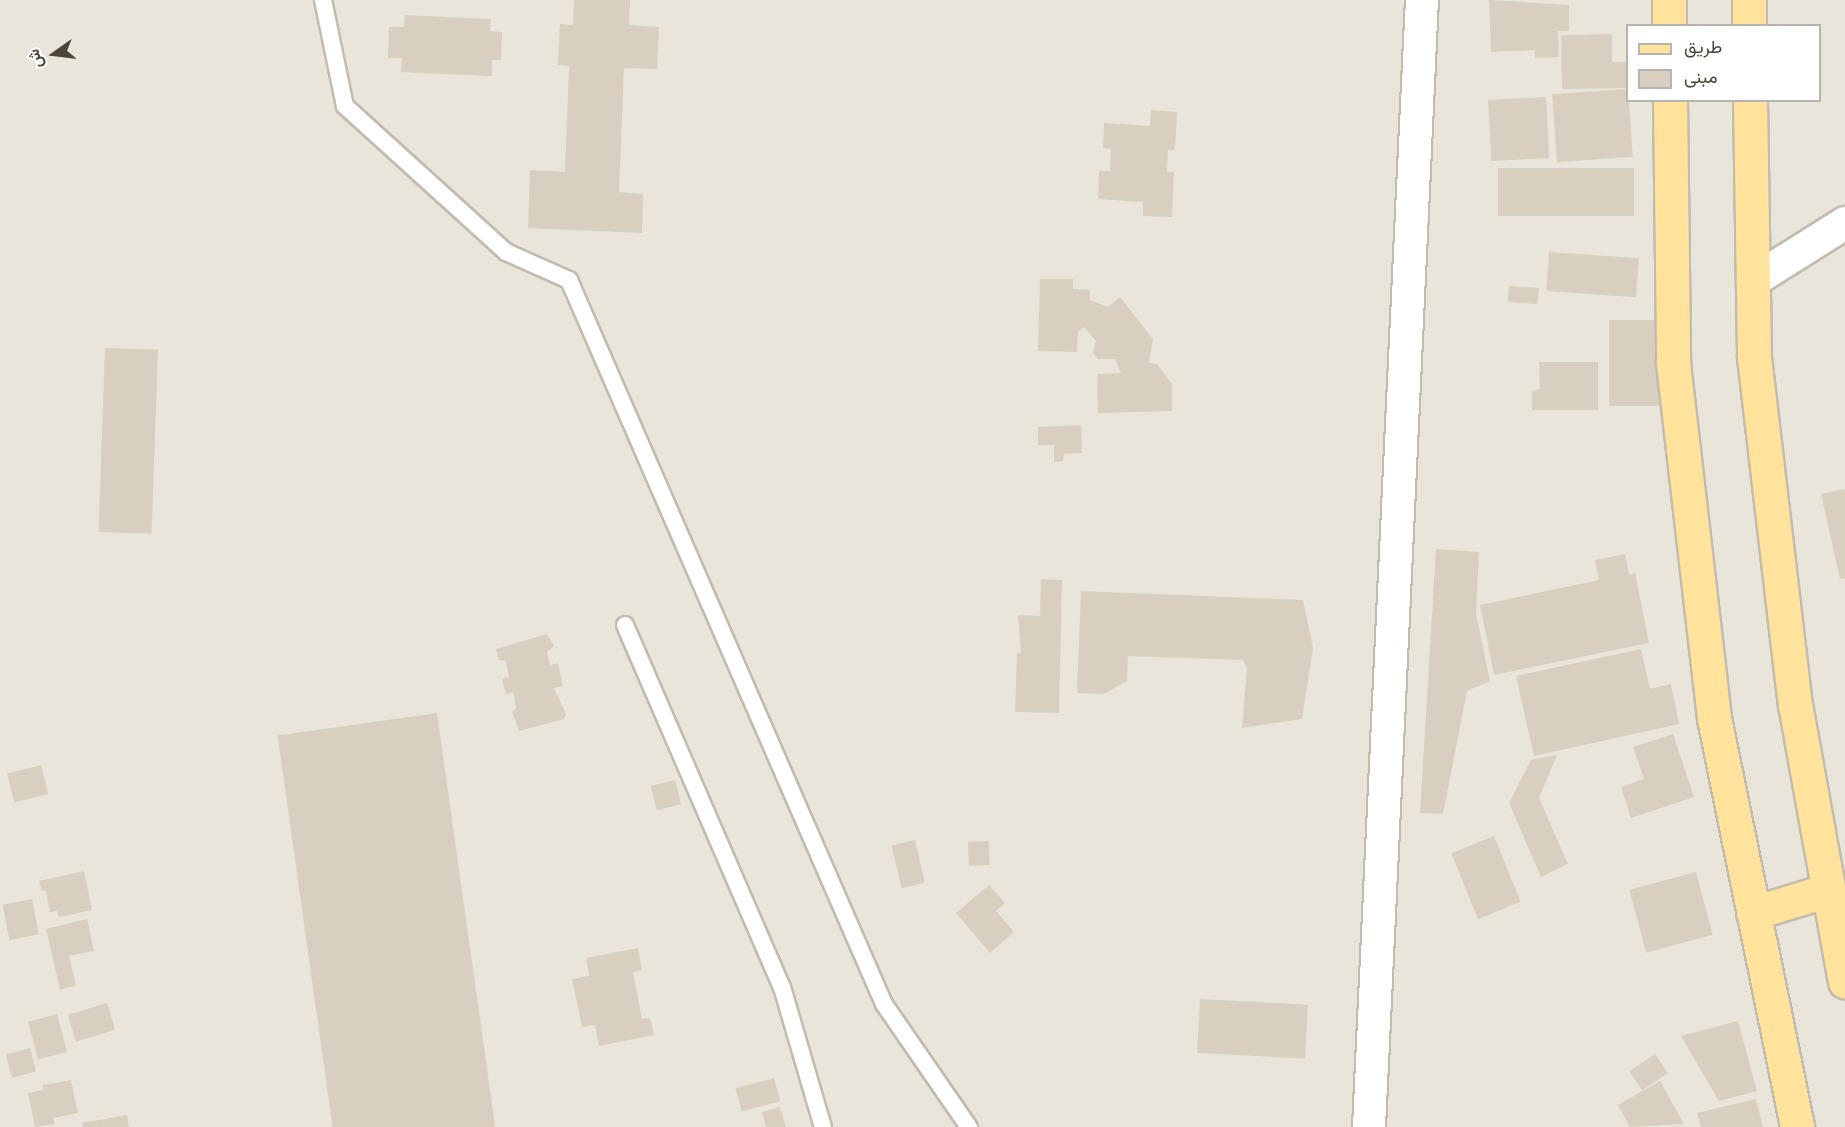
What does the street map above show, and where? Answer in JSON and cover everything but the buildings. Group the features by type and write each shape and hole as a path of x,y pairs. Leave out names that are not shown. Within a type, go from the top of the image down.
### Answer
{"main road":[{"path":"1669,0 1669,24"},
{"path":"1749,0 1749,24"},
{"path":"1670,102 1673,363 1714,718 1797,1127"},
{"path":"1750,102 1754,357 1795,704 1845,982"},
{"path":"1753,913 1828,890"}],"street":[{"path":"1369,1127 1422,0"},
{"path":"1753,281 1845,223"}],"lane":[{"path":"322,0 345,106 506,252 568,280 884,1004 969,1127"},
{"path":"625,625 782,987 823,1127"}],"shaded area":[{"path":"0,0 1845,0 1845,1127 0,1127"}]}
